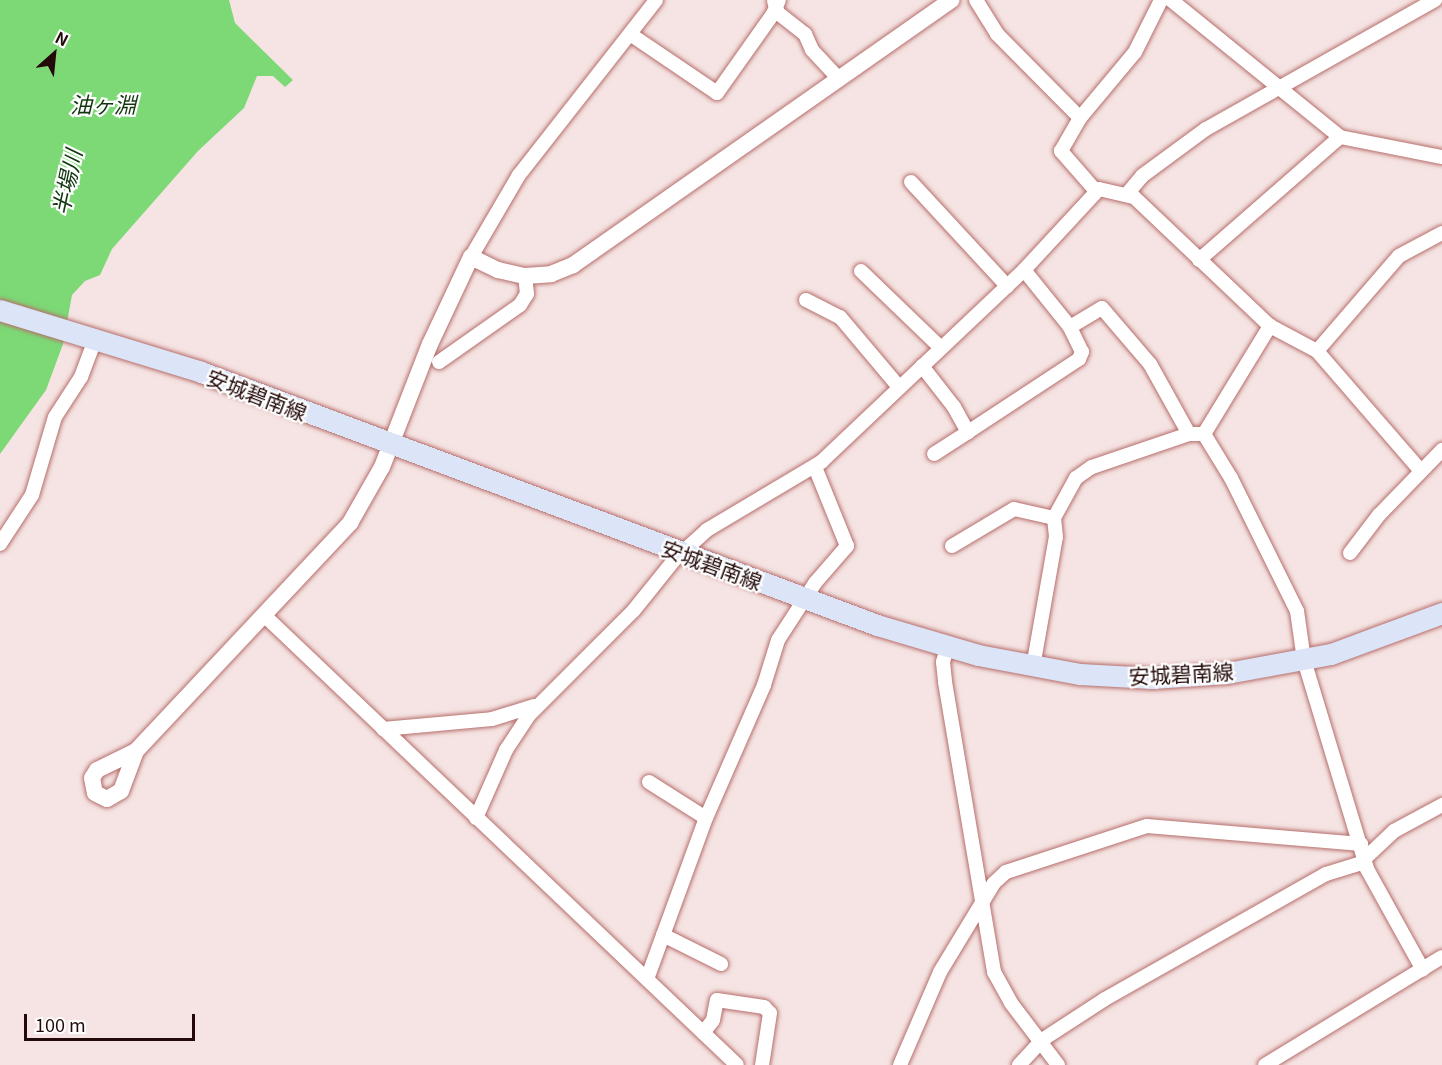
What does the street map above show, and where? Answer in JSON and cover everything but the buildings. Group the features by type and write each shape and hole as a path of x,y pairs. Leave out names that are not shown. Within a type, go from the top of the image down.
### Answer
{"main road":[{"name":"安城碧南線","path":"0,310 96,337 947,648 1033,667 1152,678 1227,673 1304,660 1359,645 1442,613"}],"street":[{"path":"136,751 350,523 391,444 430,344 471,257 515,181 656,0"},
{"path":"471,257 498,270 525,276 550,274 573,265 951,0"},
{"path":"976,0 997,34 1080,118"},
{"path":"1095,190 1062,154 1080,118 1131,59 1161,0"},
{"path":"1171,0 1226,42 1279,89 1341,137 1442,157"},
{"path":"1127,194 1142,176 1206,129 1435,0"},
{"path":"630,34 717,93 776,2 810,40 812,50 838,78"},
{"path":"1199,260 1341,137"},
{"path":"911,182 1007,286"},
{"path":"476,818 512,739 540,703 634,610 682,552 706,530 815,467 1024,270 1095,190 1106,188 1127,194 1270,326 1317,351 1420,470"},
{"path":"1317,351 1399,256 1442,233"},
{"path":"934,454 1079,359 1083,352 1070,327 1024,270"},
{"path":"861,271 941,348"},
{"path":"439,362 524,300 525,276"},
{"path":"806,300 840,317 899,387"},
{"path":"1070,327 1102,308 1150,364 1189,434"},
{"path":"1204,434 1270,326"},
{"path":"0,544 32,495 55,417 81,377 96,337"},
{"path":"922,366 954,407 968,432"},
{"path":"1033,667 1056,537 1054,518 1076,478 1085,470 1189,434 1204,434"},
{"path":"1204,434 1231,478 1297,611 1304,660 1364,860 1423,970"},
{"path":"1350,553 1420,470 1442,450"},
{"path":"646,979 706,818 764,685 778,640 847,546 815,467"},
{"path":"952,546 1014,509 1054,518"},
{"path":"264,616 737,1065"},
{"path":"947,648 943,662 945,682 982,903 998,983 1042,1040 1058,1065"},
{"path":"383,729 492,719 540,703"},
{"path":"649,782 706,818"},
{"path":"1019,1065 1042,1040 1254,912 1326,874 1364,860 1394,831 1442,805"},
{"path":"900,1065 940,972 982,903 1000,876 1022,865 1147,826 1361,844"},
{"path":"663,935 722,964"},
{"path":"1264,1065 1283,1061 1442,957"},
{"path":"703,1033 713,1020 717,1000 764,1007 770,1013 762,1065"}],"water":[{"name":"油ヶ淵","path":"0,0 229,0 235,23 293,80 285,87 273,76 257,76 244,108 198,151 112,249 100,275 85,281 72,295 63,344 46,390 0,454"}],"water label":[{"name":"半場川","path":"66,182"}]}
